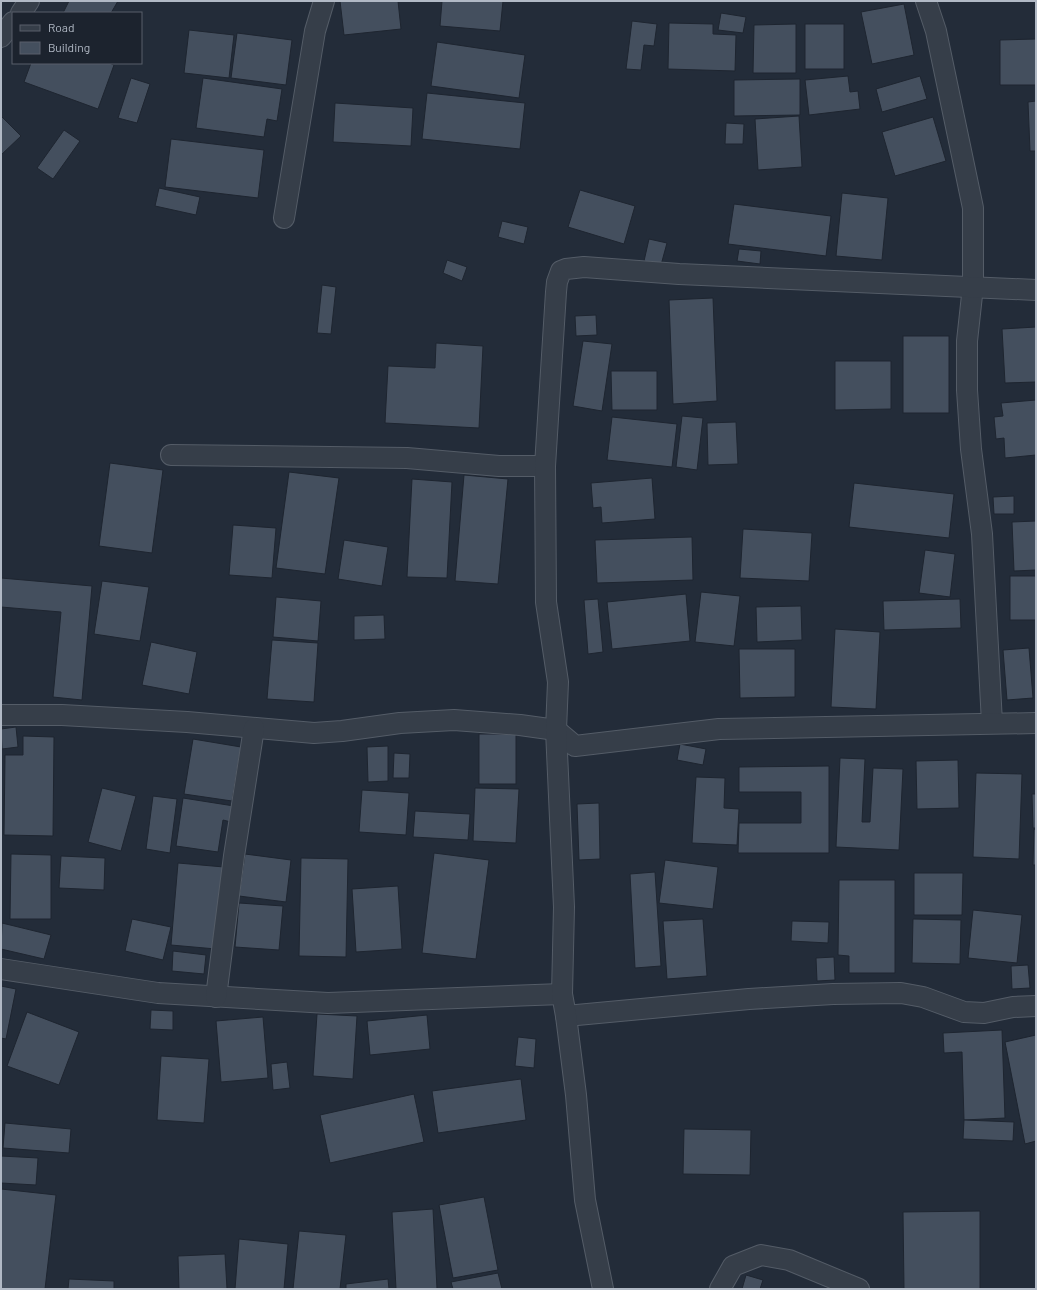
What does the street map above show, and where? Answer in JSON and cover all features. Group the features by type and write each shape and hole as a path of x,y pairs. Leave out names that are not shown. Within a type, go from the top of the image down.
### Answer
{"street":[{"path":"21,12 29,1"},
{"path":"284,218 315,31 324,1"},
{"path":"926,1 936,31 973,208 972,286 967,341 967,390 971,449 982,534 992,723"},
{"path":"1,37 12,23"},
{"path":"603,1289 585,1200 576,1095 562,994 564,907 556,730 558,682 546,602 545,466 557,282 561,271 584,267 679,274 1036,290"},
{"path":"171,455 407,458 499,466 545,466"},
{"path":"1,715 62,715 314,733 342,731 400,723 454,720 520,725 556,730 575,746 719,728 1036,723"},
{"path":"216,996 234,856 254,728"},
{"path":"1,969 44,974 158,993 328,1003 562,994"},
{"path":"566,1016 750,999 833,994 901,993 923,997 964,1012 984,1013 1013,1007 1036,1006"},
{"path":"720,1289 733,1266 762,1255 789,1260 859,1289"}],"building":[{"path":"69,1 118,1 112,12 64,12"},
{"path":"340,1 398,1 401,29 344,35"},
{"path":"442,1 503,1 500,31 440,26"},
{"path":"904,4 914,55 872,64 861,12"},
{"path":"721,13 746,17 743,33 718,30"},
{"path":"632,21 657,24 654,46 644,45 641,70 626,69"},
{"path":"669,23 713,24 713,34 736,35 735,71 668,69"},
{"path":"796,24 796,73 753,73 754,25"},
{"path":"805,24 844,24 844,69 805,69"},
{"path":"189,30 234,35 229,78 184,73"},
{"path":"237,33 292,40 286,85 231,78"},
{"path":"1036,39 1036,85 1000,85 1000,40"},
{"path":"437,42 525,55 519,98 431,86"},
{"path":"31,64 114,65 98,109 24,82"},
{"path":"848,76 850,92 858,91 860,109 809,115 805,80"},
{"path":"920,76 927,99 882,112 876,89"},
{"path":"131,78 150,84 137,123 118,118"},
{"path":"203,78 282,89 277,121 267,119 264,137 196,128"},
{"path":"800,79 800,115 734,116 734,80"},
{"path":"427,93 525,103 520,149 422,139"},
{"path":"1036,101 1036,151 1030,151 1028,102"},
{"path":"335,103 413,108 411,146 333,142"},
{"path":"1,116 21,136 1,155"},
{"path":"799,116 802,167 758,170 755,119"},
{"path":"933,117 946,161 895,176 882,132"},
{"path":"726,123 744,124 743,144 725,144"},
{"path":"64,130 80,141 53,179 37,168"},
{"path":"171,139 264,150 258,198 165,187"},
{"path":"159,188 200,197 196,215 155,206"},
{"path":"580,190 635,206 624,244 568,227"},
{"path":"842,193 888,198 882,260 836,256"},
{"path":"734,204 831,216 826,256 728,244"},
{"path":"502,221 528,227 524,244 498,237"},
{"path":"649,239 667,243 661,265 644,261"},
{"path":"739,249 761,251 760,264 737,261"},
{"path":"447,260 467,267 462,281 443,273"},
{"path":"322,285 336,287 331,334 317,333"},
{"path":"713,298 717,401 673,404 669,300"},
{"path":"596,315 597,335 576,336 575,316"},
{"path":"1036,327 1036,382 1005,383 1002,329"},
{"path":"903,336 949,336 949,413 903,413"},
{"path":"583,341 612,344 602,411 573,406"},
{"path":"436,343 483,346 479,428 385,423 388,366 435,368"},
{"path":"835,361 891,361 891,409 835,410"},
{"path":"611,371 657,371 657,410 612,410"},
{"path":"1036,400 1036,455 1005,458 1004,438 996,439 994,417 1003,416 1001,403"},
{"path":"682,416 703,418 697,470 676,467"},
{"path":"612,417 677,424 672,467 607,460"},
{"path":"736,422 738,464 708,465 707,423"},
{"path":"110,463 163,470 152,553 99,546"},
{"path":"289,472 339,478 325,574 276,568"},
{"path":"464,475 508,479 498,584 455,581"},
{"path":"652,478 655,519 602,523 601,507 593,508 591,483"},
{"path":"412,479 452,482 447,578 407,577"},
{"path":"854,483 954,494 949,538 849,527"},
{"path":"1014,496 1014,514 994,514 993,497"},
{"path":"1036,521 1036,570 1014,571 1012,522"},
{"path":"233,525 276,528 272,578 229,575"},
{"path":"743,529 812,533 809,581 740,578"},
{"path":"692,537 693,580 597,583 595,540"},
{"path":"344,540 388,547 382,586 338,579"},
{"path":"925,550 955,554 950,597 919,593"},
{"path":"1010,576 1036,576 1036,620 1010,620"},
{"path":"1,578 92,586 82,700 53,697 61,612 1,607"},
{"path":"102,581 149,587 140,641 94,634"},
{"path":"701,592 740,596 734,646 695,642"},
{"path":"686,594 690,641 612,649 607,602"},
{"path":"276,597 321,601 318,641 273,637"},
{"path":"598,599 603,652 588,654 584,600"},
{"path":"960,599 961,628 884,630 883,601"},
{"path":"801,606 802,640 757,642 756,607"},
{"path":"384,615 385,639 354,640 354,616"},
{"path":"835,629 880,632 876,709 831,707"},
{"path":"272,640 318,643 314,702 267,699"},
{"path":"151,642 197,652 189,694 142,685"},
{"path":"1029,648 1033,698 1007,700 1003,650"},
{"path":"739,649 795,649 795,697 740,698"},
{"path":"16,727 18,747 2,749 1,729"},
{"path":"479,734 516,734 516,784 479,784"},
{"path":"23,736 54,737 53,836 4,835 5,755 23,755"},
{"path":"193,739 241,747 232,801 184,794"},
{"path":"680,744 706,749 703,765 677,760"},
{"path":"388,746 388,781 368,782 367,747"},
{"path":"394,753 410,754 409,778 393,778"},
{"path":"840,758 865,759 862,822 870,822 873,768 903,769 899,850 836,847"},
{"path":"958,760 959,808 917,809 916,761"},
{"path":"829,766 829,853 738,853 739,823 801,823 801,792 739,792 739,767"},
{"path":"976,773 1022,774 1019,859 973,857"},
{"path":"696,777 725,778 724,808 739,809 737,845 692,843"},
{"path":"102,788 136,796 121,851 88,842"},
{"path":"475,788 519,789 516,843 473,841"},
{"path":"362,790 409,793 406,835 359,832"},
{"path":"1032,794 1036,794 1036,828 1033,828"},
{"path":"153,796 177,799 170,853 146,849"},
{"path":"183,798 234,806 231,822 223,820 218,852 176,846"},
{"path":"599,803 600,859 579,860 577,804"},
{"path":"415,811 470,814 468,840 413,837"},
{"path":"1034,829 1036,830 1036,865 1033,865"},
{"path":"434,853 489,860 476,959 422,953"},
{"path":"11,854 51,855 51,919 10,919"},
{"path":"245,854 291,860 286,902 239,896"},
{"path":"61,856 105,858 104,890 59,888"},
{"path":"301,858 348,859 346,957 299,956"},
{"path":"665,860 718,867 713,909 659,903"},
{"path":"178,863 224,867 216,949 171,945"},
{"path":"655,872 661,966 635,968 630,874"},
{"path":"914,873 963,873 962,915 914,915"},
{"path":"839,880 895,880 895,973 849,973 849,956 838,955"},
{"path":"398,886 402,949 356,952 352,889"},
{"path":"239,903 283,906 279,950 235,947"},
{"path":"973,910 1022,915 1017,963 968,958"},
{"path":"132,919 171,927 163,960 125,951"},
{"path":"703,919 707,976 667,979 663,921"},
{"path":"913,919 961,920 960,964 912,963"},
{"path":"792,921 829,922 828,943 791,941"},
{"path":"2,923 51,935 44,959 1,949"},
{"path":"173,951 206,955 204,974 172,971"},
{"path":"834,957 835,980 817,981 816,958"},
{"path":"1028,965 1030,988 1012,989 1011,966"},
{"path":"1,986 16,989 6,1039 1,1038"},
{"path":"151,1010 173,1011 173,1030 150,1029"},
{"path":"27,1012 79,1032 59,1085 7,1066"},
{"path":"317,1014 357,1016 353,1079 313,1076"},
{"path":"427,1015 430,1049 370,1055 367,1021"},
{"path":"263,1017 268,1078 221,1082 216,1021"},
{"path":"1002,1030 1005,1118 964,1120 962,1052 944,1053 943,1033"},
{"path":"1036,1035 1036,1141 1025,1144 1005,1042"},
{"path":"518,1037 536,1039 534,1068 515,1066"},
{"path":"161,1056 209,1059 204,1123 157,1120"},
{"path":"287,1062 290,1088 273,1090 271,1064"},
{"path":"521,1079 526,1120 438,1133 432,1091"},
{"path":"414,1094 424,1142 330,1163 320,1115"},
{"path":"964,1120 1014,1122 1013,1141 963,1139"},
{"path":"5,1123 71,1129 69,1153 3,1148"},
{"path":"684,1129 751,1130 750,1175 683,1174"},
{"path":"1,1156 38,1158 36,1185 1,1183"},
{"path":"1,1189 56,1195 45,1289 1,1289"},
{"path":"484,1197 498,1270 453,1278 439,1205"},
{"path":"433,1209 437,1289 396,1289 392,1212"},
{"path":"980,1211 980,1289 904,1289 903,1212"},
{"path":"299,1231 346,1235 340,1289 293,1289"},
{"path":"239,1239 288,1244 284,1289 235,1289"},
{"path":"225,1254 227,1289 179,1289 178,1256"},
{"path":"498,1273 502,1289 453,1289 451,1282"},
{"path":"746,1275 763,1280 760,1289 742,1289"},
{"path":"69,1279 114,1281 114,1289 68,1289"},
{"path":"388,1279 389,1289 346,1289 346,1284"}]}
